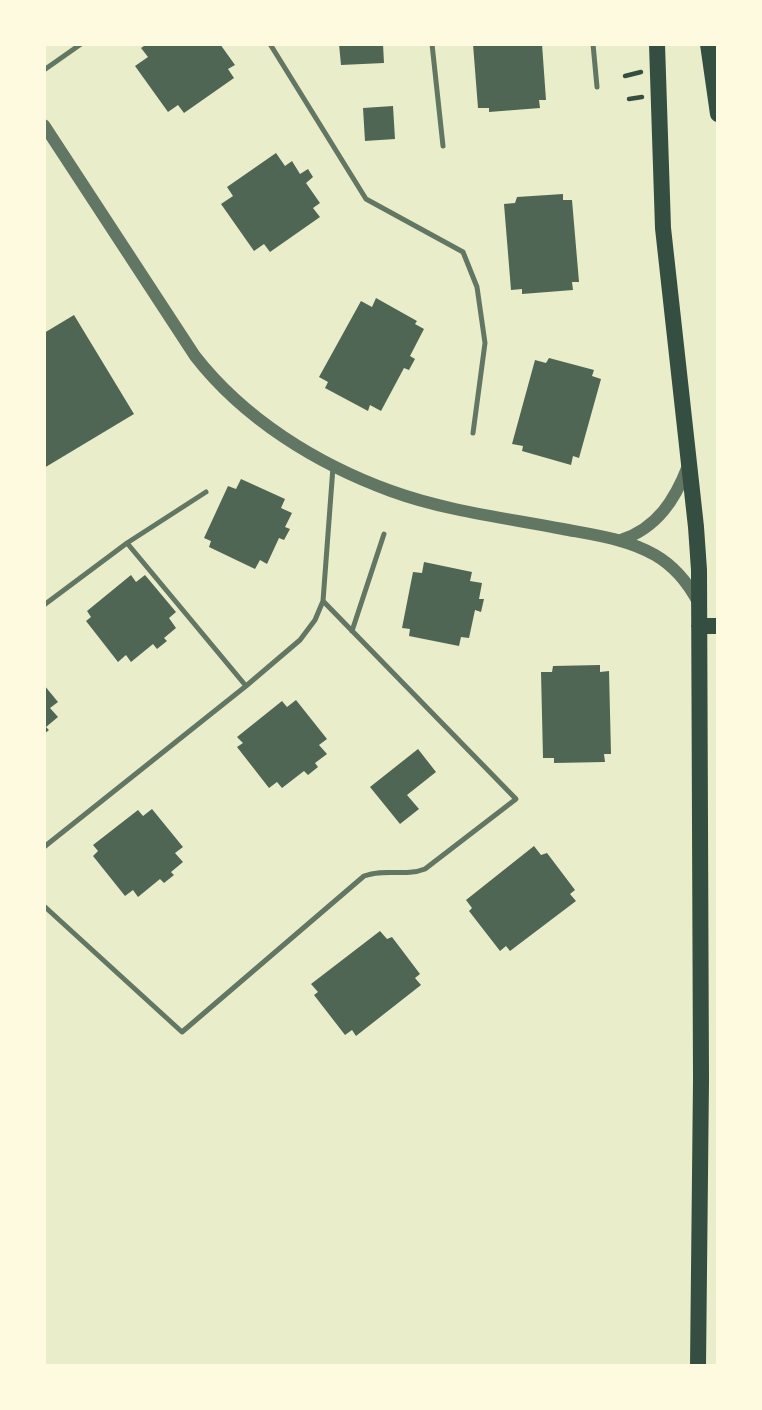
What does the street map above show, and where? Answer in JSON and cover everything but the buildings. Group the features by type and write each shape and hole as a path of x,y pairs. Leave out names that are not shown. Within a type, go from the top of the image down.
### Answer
{"main road":[{"path":"657,44 663,228 696,527 699,604 701,1094 698,1366"},
{"path":"708,44 718,114"},
{"path":"699,626 718,626"}],"street":[{"path":"44,125 195,356 237,403 269,426 334,464 391,491 430,503 621,540 656,555 677,571 691,588 699,604"},
{"path":"621,540 634,536 660,517 673,499 689,464"}],"lane":[{"path":"44,70 81,44"},
{"path":"270,44 366,199 463,252 477,287 485,343 473,433"},
{"path":"432,44 443,146"},
{"path":"593,44 597,87"},
{"path":"44,847 300,640 315,620 323,601 334,464"},
{"path":"44,605 127,543 205,492"},
{"path":"352,631 384,534"},
{"path":"127,543 246,686"},
{"path":"44,906 182,1032 364,876 376,872 413,874 425,869 516,799 323,601"}]}
